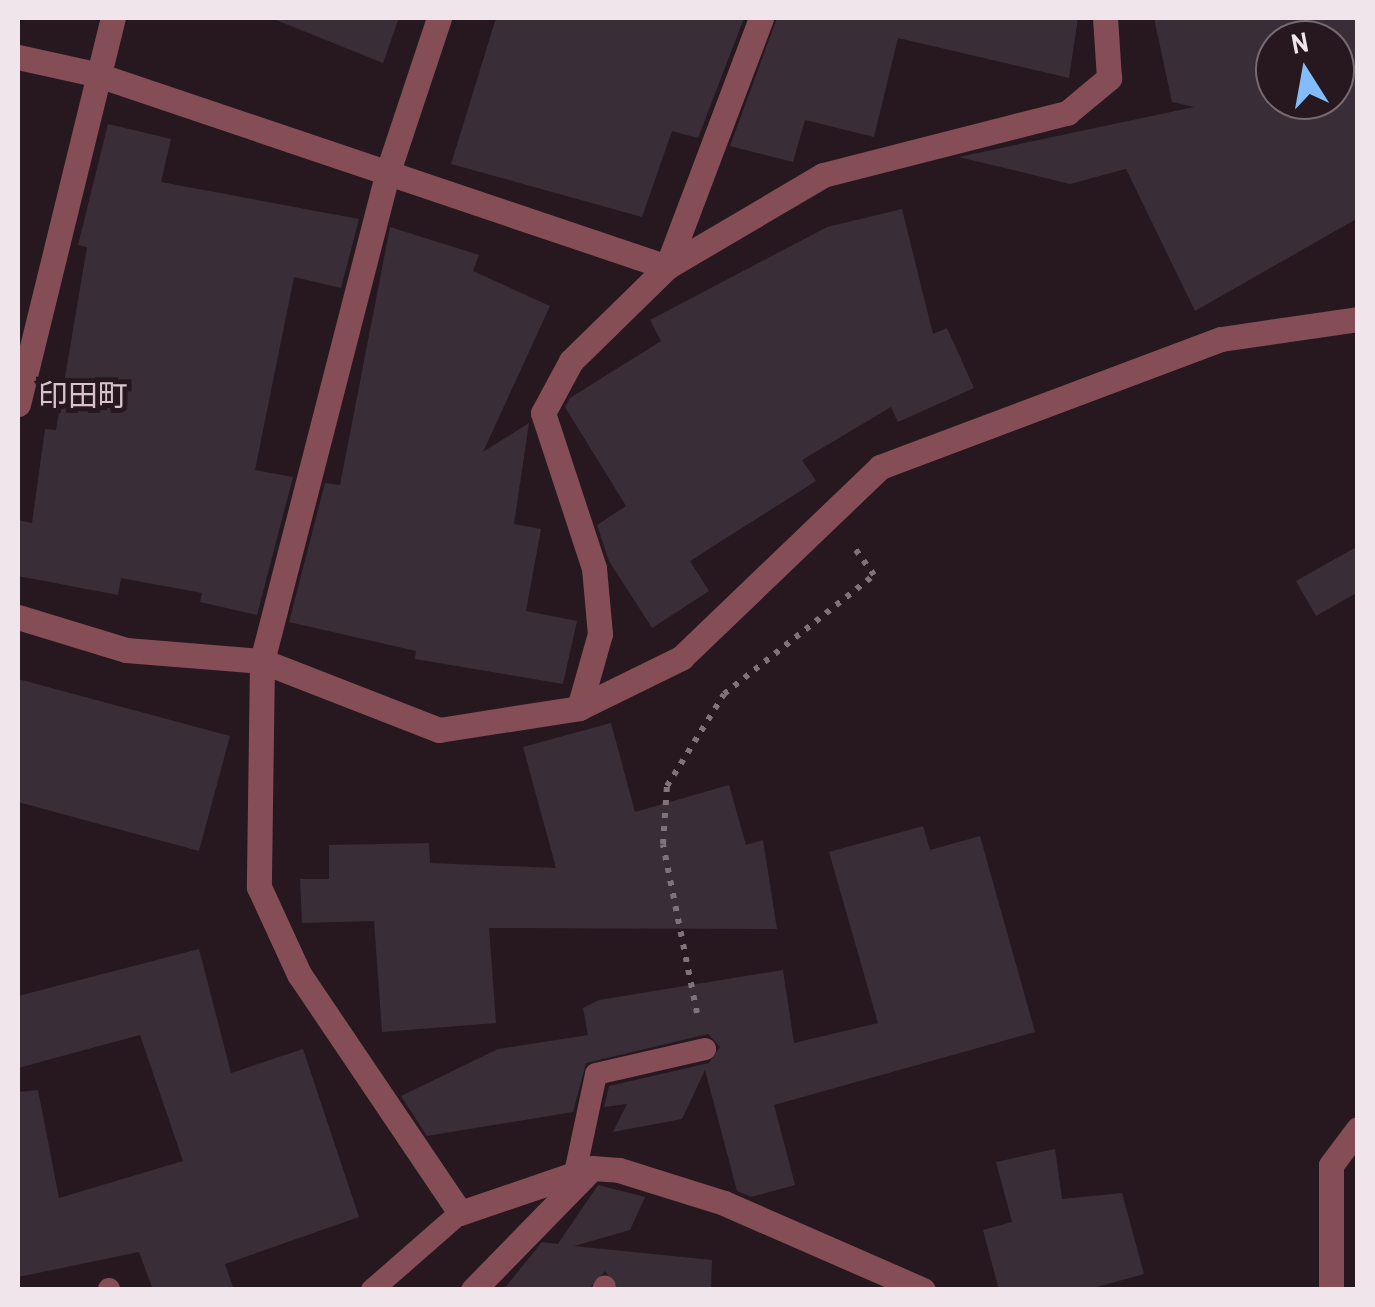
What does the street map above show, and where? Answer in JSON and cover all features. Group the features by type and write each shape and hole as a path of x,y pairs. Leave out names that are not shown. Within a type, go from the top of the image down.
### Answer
{"street":[{"path":"18,404 95,74 113,18"},
{"path":"439,18 388,171 262,661 259,887 299,974 460,1213 584,1170 724,1203 923,1290"},
{"path":"668,267 761,18"},
{"path":"579,708 600,634 594,568 544,413 571,361 668,267 822,175 1067,113 1109,78 1105,18"},
{"path":"18,57 95,74 668,267"},
{"path":"18,618 126,650 262,661 439,730 579,708 680,658 880,467 1221,339 1358,319"},
{"path":"1331,1290 1331,1165 1358,1128"},
{"path":"473,1290 584,1170"}],"lane":[{"path":"584,1170 596,1074 705,1049"},
{"path":"372,1290 460,1213"}],"path":[{"path":"705,1049 663,844 667,786 724,694 874,575 830,515"}],"building":[{"path":"271,18 399,18 383,63"},
{"path":"496,18 744,18 698,138 672,131 642,217 451,164"},
{"path":"777,18 1078,18 1069,78 898,38 874,137 805,120 793,162 730,146"},
{"path":"1154,18 1358,18 1358,218 1195,311 1126,169 1070,184 959,157 1194,107 1172,102"},
{"path":"108,124 171,139 161,182 359,219 341,288 294,277 255,470 293,477 257,615 200,602 202,593 121,578 118,595 18,576 18,520 32,523 45,429 56,430 87,247 78,245"},
{"path":"902,209 933,334 947,328 974,388 898,422 891,407 802,460 816,481 690,561 709,591 652,628 609,561 597,525 626,506 565,407 570,398 661,341 650,320 827,227"},
{"path":"390,227 479,255 473,271 550,306 483,452 529,423 514,524 541,529 526,611 577,621 563,684 415,659 416,651 289,622 325,483 340,485"},
{"path":"1358,546 1358,592 1316,616 1296,581"},
{"path":"18,679 230,736 199,851 18,802"},
{"path":"611,723 635,812 729,785 746,845 763,840 777,929 489,928 496,1023 382,1032 374,921 302,923 300,879 329,879 329,845 429,843 430,863 556,868 523,747"},
{"path":"923,826 930,850 980,836 1035,1032 774,1105 795,1185 751,1197 737,1191 705,1070 682,1119 613,1132 627,1104 604,1107 609,1086 709,1063 720,1047 708,1034 586,1063 573,1112 427,1136 401,1096 498,1049 588,1035 583,1008 599,1000 783,970 794,1043 878,1023 829,852"},
{"path":"199,949 231,1073 303,1049 359,1217 225,1264 234,1290 153,1290 139,1252 18,1277 18,1092 38,1090 59,1198 183,1161 140,1035 18,1068 18,996"},
{"path":"1055,1149 1062,1199 1122,1193 1144,1274 1086,1290 999,1290 983,1230 1012,1222 996,1162"},
{"path":"598,1185 645,1197 630,1230 574,1246 712,1260 711,1290 619,1290 605,1271 588,1290 503,1290 542,1242 558,1244"}],"district":[{"name":"印田町","path":"83,395"}]}
